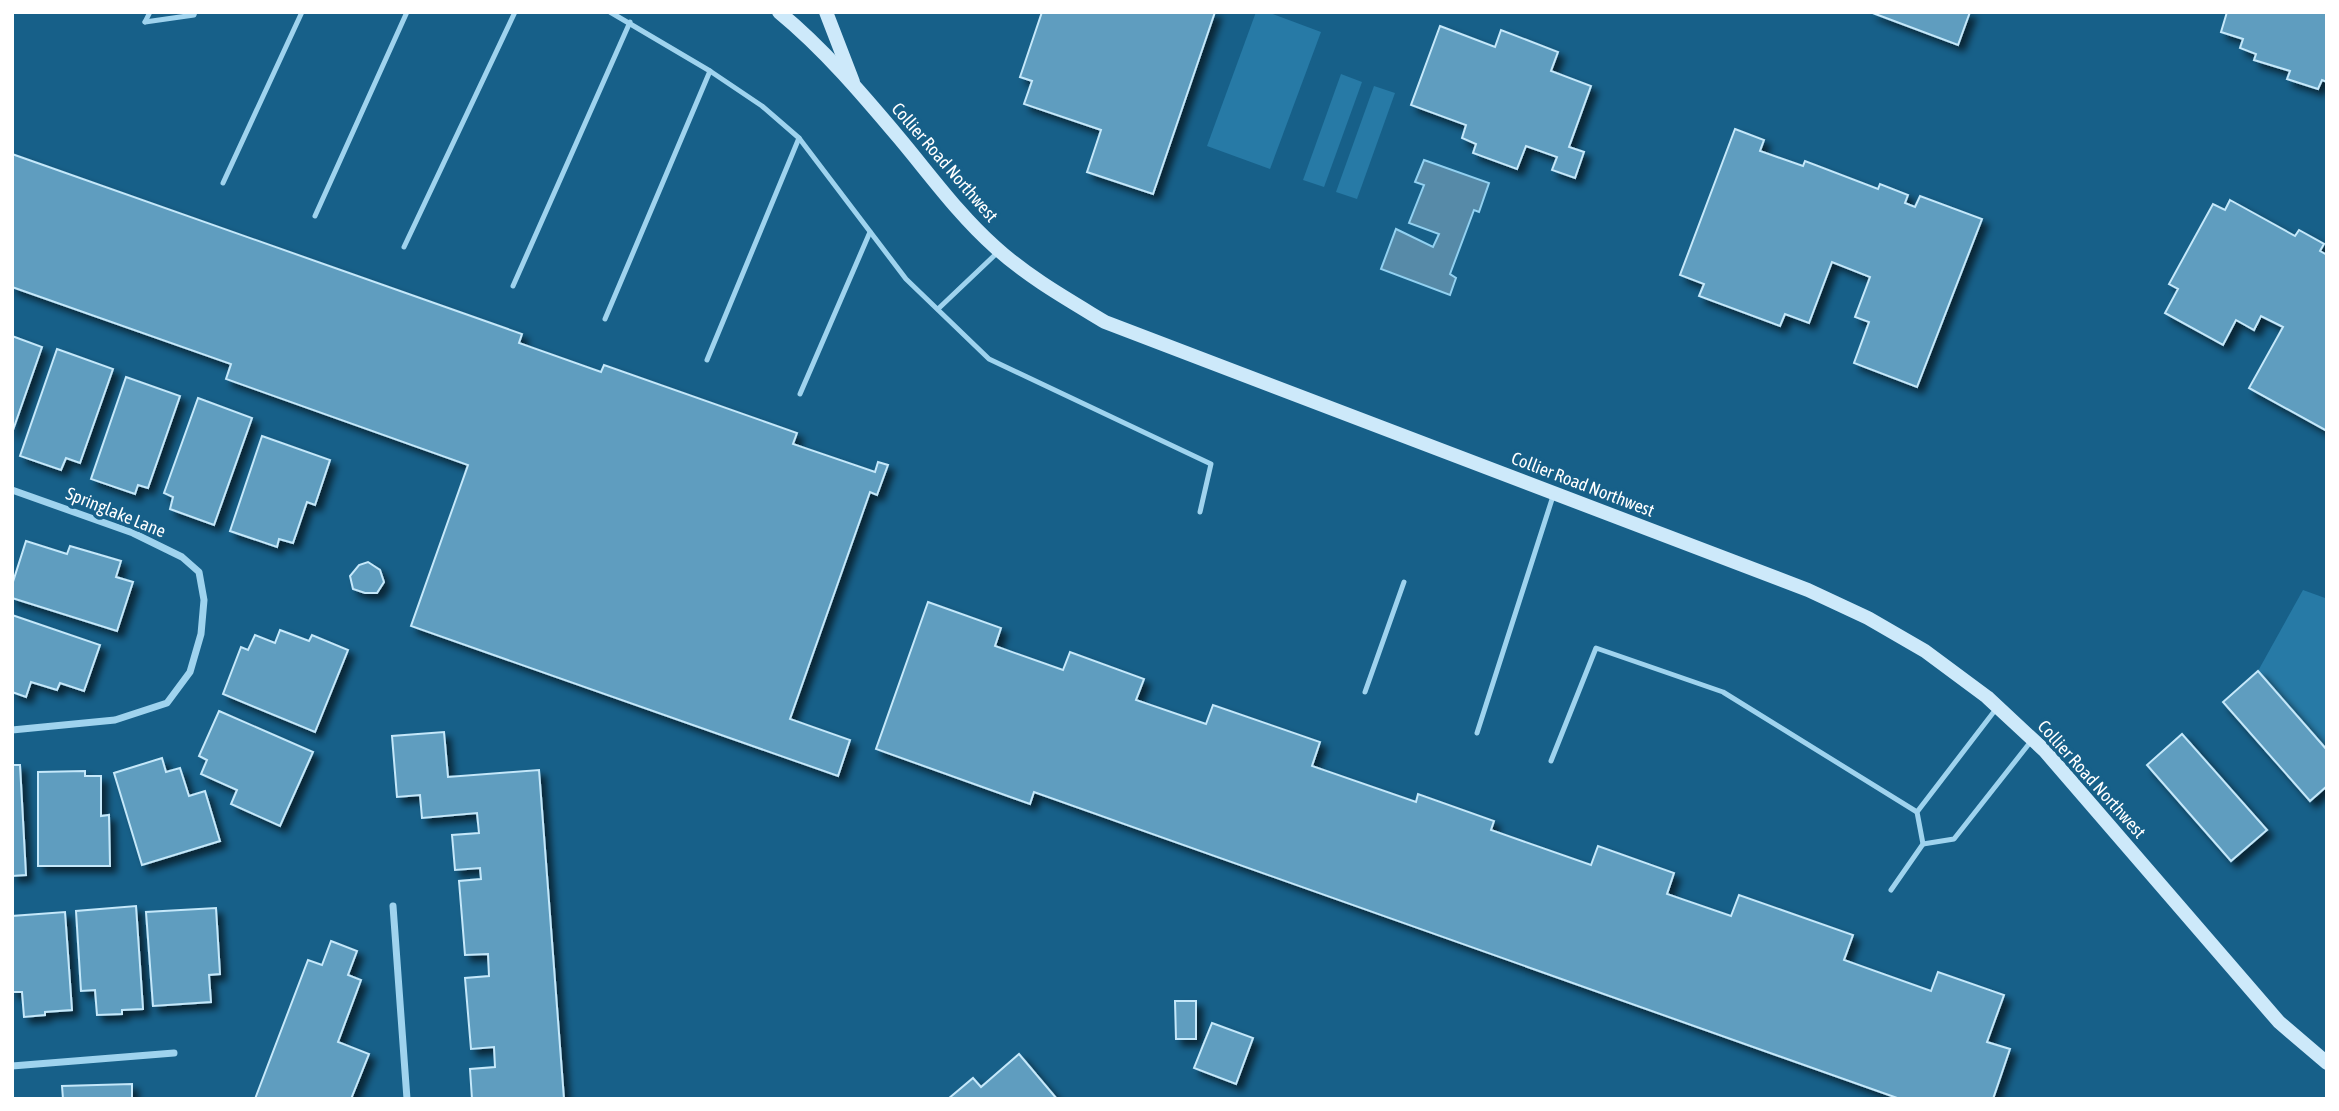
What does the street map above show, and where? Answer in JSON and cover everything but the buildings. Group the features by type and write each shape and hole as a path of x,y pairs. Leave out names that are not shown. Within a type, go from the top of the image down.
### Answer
{"street":[{"name":"Collier Road Northwest","path":"779,12 809,37 899,137 955,206 1000,251 1048,288 1105,322 1808,590 1868,618 1925,651 1997,706 2032,740 2279,1022 2327,1063"},
{"path":"826,12 856,90"},
{"name":"Springlake Lane","path":"12,490 133,533 182,556 200,572 204,600 201,634 190,672 167,703 115,720 12,730"},
{"path":"393,906 407,1098"},
{"path":"12,1066 174,1053"}],"lane":[{"path":"150,12 145,22 194,15 195,12"},
{"path":"223,183 302,12"},
{"path":"315,216 407,12"},
{"path":"404,247 515,12"},
{"path":"610,12 710,71 762,106 799,138 906,279 989,359 1211,464 1200,512"},
{"path":"513,286 630,22"},
{"path":"605,319 710,71"},
{"path":"707,360 799,138"},
{"path":"800,394 870,232"},
{"path":"938,309 1000,251"},
{"path":"1477,733 1554,494"},
{"path":"1365,692 1404,582"},
{"path":"1551,761 1596,649 1723,692 1917,812 1923,844 1891,890"},
{"path":"1917,812 1997,706"},
{"path":"1923,844 1954,839 2032,740"}],"shaded area":[{"path":"1256,12 1267,12 1321,32 1270,169 1207,146"},
{"path":"1341,74 1362,82 1324,187 1303,180"},
{"path":"1374,86 1395,93 1357,199 1336,192"},
{"path":"1424,160 1489,183 1479,212 1474,210 1450,274 1456,278 1450,295 1381,269 1396,229 1433,247 1439,234 1409,223 1424,185 1415,182"},
{"path":"2303,590 2325,598 2327,607 2327,750 2258,671"}]}
